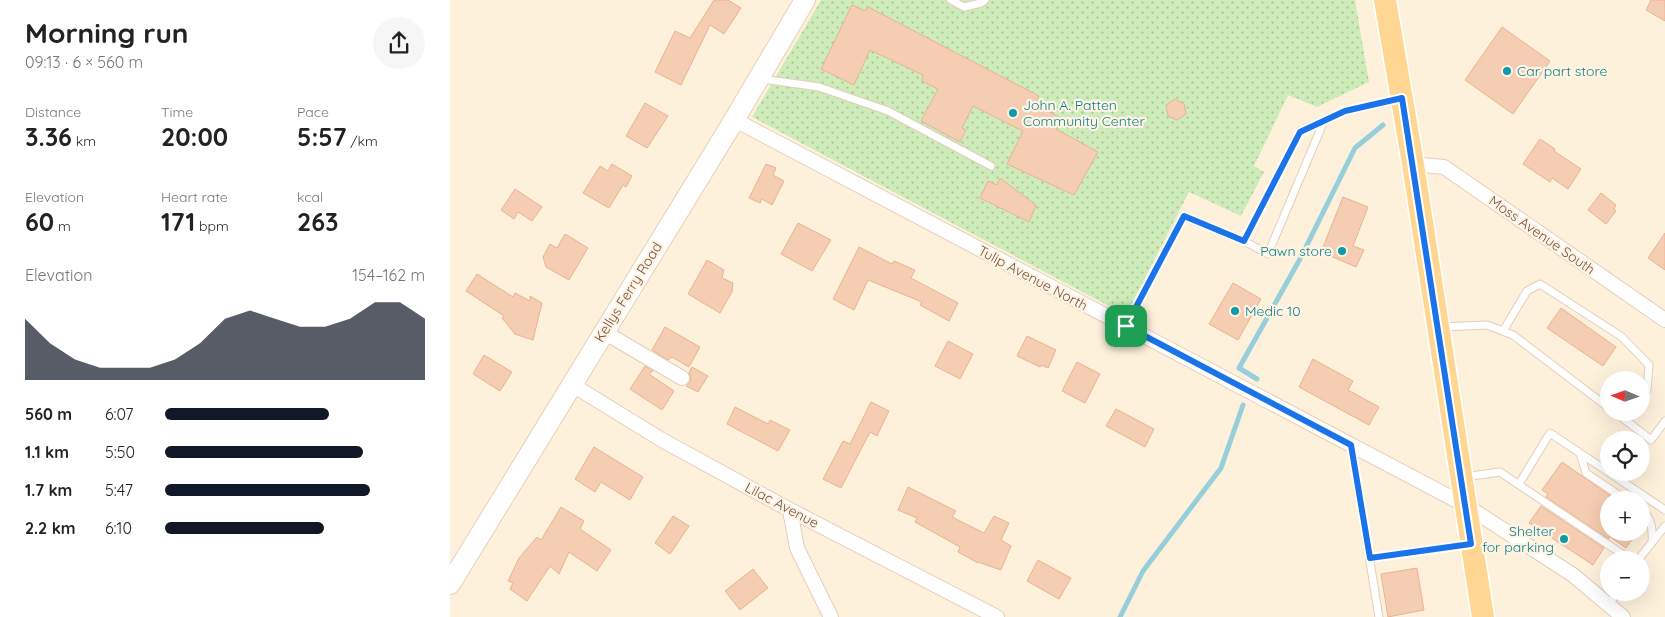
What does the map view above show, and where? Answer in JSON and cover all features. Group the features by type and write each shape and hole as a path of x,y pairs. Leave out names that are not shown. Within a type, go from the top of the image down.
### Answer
{"main road":[{"path":"1385,0 1413,164 1483,617"}],"street":[{"name":"Kellys Ferry Road","path":"450,584 571,384 735,120 805,0"},
{"name":"Tulip Avenue North","path":"735,120 1465,505 1572,576 1623,617"},
{"name":"Moss Avenue South","path":"1413,164 1444,167 1665,320"},
{"path":"604,332 682,378"},
{"name":"Lilac Avenue","path":"571,384 660,439 790,510 997,617"},
{"path":"790,510 797,548 831,617"}],"lane":[{"path":"951,0 964,7 981,3 985,0"},
{"path":"759,79 819,87 888,111 991,166"},
{"path":"1244,241 1300,132 1345,111 1402,98"},
{"path":"1126,326 1184,216 1244,241 1268,254 1324,121"},
{"path":"1503,331 1527,291 1540,284 1622,337 1649,365 1649,371"},
{"path":"1438,328 1487,325 1513,335 1600,401"},
{"path":"1626,421 1651,440 1665,420"},
{"path":"1519,484 1550,433 1665,510"},
{"path":"1351,445 1379,617"},
{"path":"1580,453 1586,473 1613,491"},
{"path":"1461,477 1500,472 1618,551"},
{"path":"1650,520 1653,530 1652,542"},
{"path":"1645,551 1665,526"},
{"path":"1370,558 1471,544"},
{"path":"1608,605 1611,601"}],"green space":[{"path":"821,0 1355,0 1369,82 1317,107 1288,95 1254,166 1264,172 1241,216 1189,192 1126,315 752,117"}],"building":[{"path":"714,0 728,0 741,8 724,34 710,25 681,85 655,72 675,31 690,38"},
{"path":"1651,0 1665,0 1665,21 1646,10"},
{"name":"John A. Patten Community Center","path":"852,5 865,11 868,7 1039,96 1034,104 1061,118 1056,129 1098,152 1074,195 1007,164 1023,131 973,106 962,128 966,130 960,142 921,121 938,89 922,81 923,75 870,50 854,85 821,69"},
{"name":"Car part store","path":"1502,27 1550,61 1513,114 1465,80"},
{"path":"1175,99 1184,104 1186,114 1177,120 1168,116 1166,105"},
{"path":"645,103 668,116 647,148 626,136"},
{"path":"1540,139 1581,169 1568,189 1552,178 1550,182 1523,164"},
{"path":"612,164 632,176 626,187 623,185 609,208 583,193 600,166 608,171"},
{"path":"766,164 776,168 773,175 784,181 772,205 762,199 760,203 749,198"},
{"path":"1000,178 1036,205 1029,222 980,198 988,181 997,185"},
{"path":"515,189 542,207 532,221 518,212 514,219 501,210"},
{"path":"1601,193 1616,205 1614,209 1616,211 1606,224 1588,210"},
{"path":"1343,197 1368,207 1353,246 1364,250 1356,267 1321,252"},
{"path":"798,223 831,240 812,271 781,254"},
{"path":"1665,233 1665,270 1648,258"},
{"path":"565,234 588,248 569,280 546,267 543,257 550,244 557,248"},
{"path":"859,247 892,264 894,261 915,270 911,278 958,303 949,321 920,305 922,302 868,280 854,310 833,299"},
{"path":"707,260 724,270 722,278 733,283 732,292 720,313 688,294"},
{"path":"477,274 513,297 515,293 530,301 530,296 542,303 533,340 515,334 502,318 504,316 466,291"},
{"name":"Medic 10","path":"1233,283 1261,299 1238,340 1209,324"},
{"path":"1561,308 1616,347 1603,366 1547,328"},
{"path":"665,327 700,347 689,367 672,357 668,360 652,350"},
{"path":"1027,336 1056,350 1048,368 1041,365 1040,367 1017,356"},
{"path":"948,341 973,354 960,379 935,366"},
{"path":"484,355 512,372 500,391 473,374"},
{"path":"1313,359 1353,381 1348,390 1379,407 1369,425 1299,387"},
{"path":"1077,362 1100,374 1085,403 1062,391"},
{"path":"645,366 653,371 649,374 674,391 662,410 630,389"},
{"path":"692,367 708,376 698,392 686,386 690,382 689,373"},
{"path":"871,402 889,411 877,436 870,432 841,488 823,479 843,441 850,444"},
{"path":"735,407 768,424 770,420 790,430 778,451 727,424"},
{"path":"1116,409 1154,429 1145,447 1106,426"},
{"path":"594,447 643,477 630,500 601,482 595,492 575,479"},
{"path":"1562,462 1604,491 1600,491 1600,533 1546,497 1548,494 1542,490"},
{"path":"908,487 956,511 952,517 984,533 994,516 1009,523 1001,540 1011,546 1001,570 978,563 958,552 960,547 915,522 917,518 898,510"},
{"path":"1541,506 1604,548 1600,551 1593,565 1529,523"},
{"path":"561,507 584,521 580,529 611,550 597,571 569,552 559,574 550,566 527,601 510,589 513,583 508,581 519,558 537,537 541,540"},
{"path":"673,516 689,526 670,554 655,543"},
{"path":"1616,541 1631,541 1626,548"},
{"path":"1038,560 1071,578 1059,599 1027,581"},
{"path":"1417,568 1424,610 1388,617 1381,574"},
{"path":"753,569 768,588 740,610 725,591"}],"waterway":[{"path":"1257,379 1239,368 1300,259 1355,148 1383,125"},
{"path":"1120,617 1143,571 1221,468 1243,405"}],"place":[{"name":"Car part store","path":"1507,71"},
{"name":"John A. Patten Community Center","path":"1013,113"},
{"name":"Pawn store","path":"1342,251"},
{"name":"Medic 10","path":"1235,311"},
{"name":"Shelter for parking","path":"1564,539"}],"route":[{"path":"1402,98 1471,544 1370,558 1351,445 1126,326 1184,216 1244,241 1300,132 1345,111 1402,98"}]}
